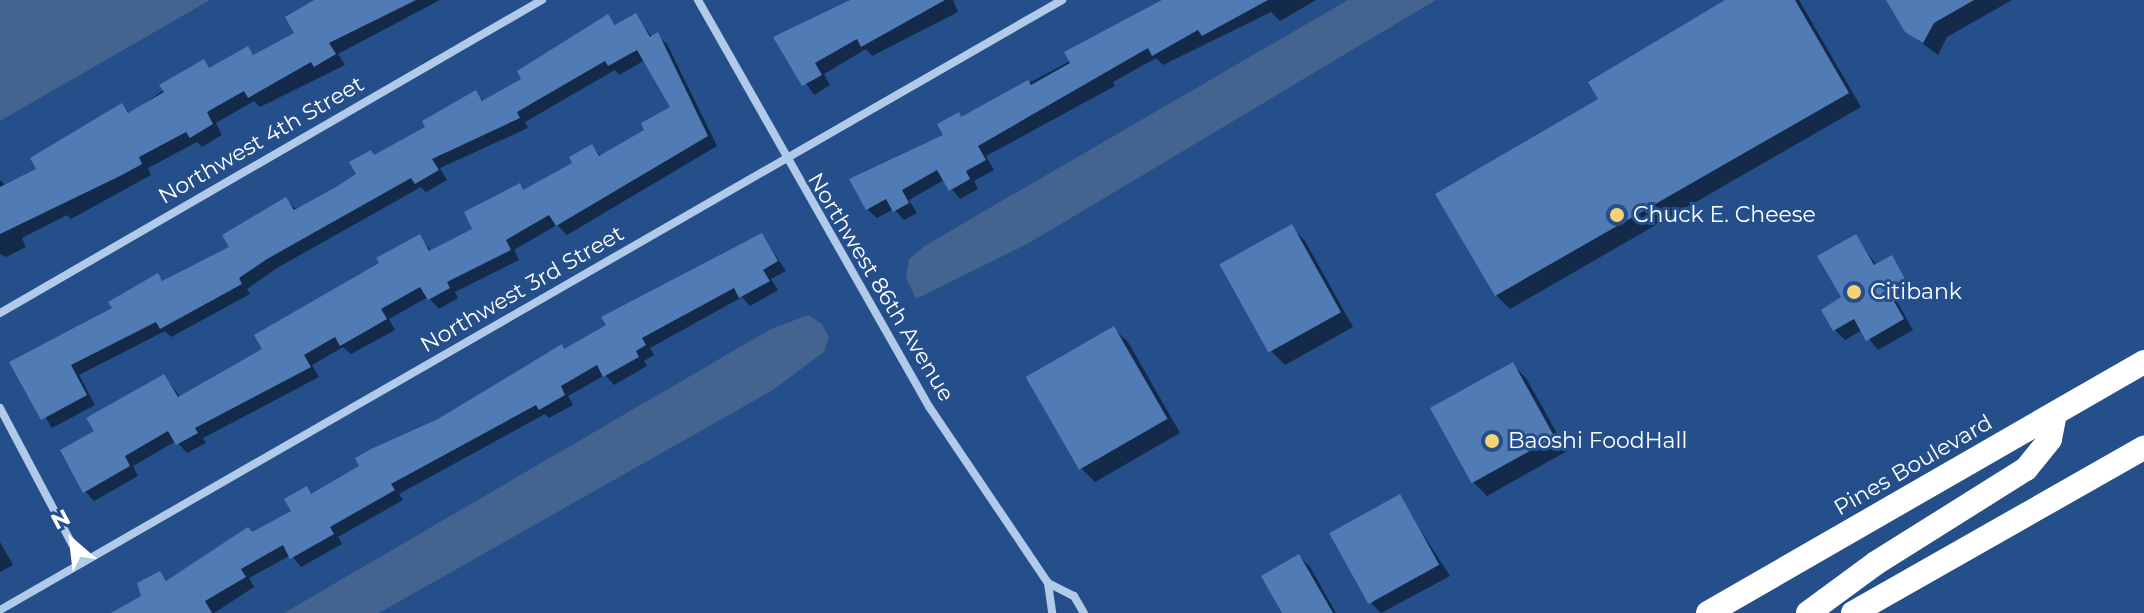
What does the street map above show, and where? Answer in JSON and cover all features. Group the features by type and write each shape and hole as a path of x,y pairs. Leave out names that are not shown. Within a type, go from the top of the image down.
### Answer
{"highway":[{"name":"Pines Boulevard","path":"1708,613 2144,362"},
{"path":"1808,613 1876,563 2026,469 2050,439 2055,413"},
{"path":"1853,613 2144,448"}],"street":[{"name":"Northwest 4th Street","path":"0,313 542,0"},
{"name":"Northwest 86th Avenue","path":"698,0 784,159 933,413 1048,583 1052,613"},
{"name":"Northwest 3rd Street","path":"0,610 1062,0"},
{"path":"0,408 82,563"},
{"name":"Northwest 86th Avenue","path":"1048,583 1074,596 1084,613"}],"water":[{"path":"0,0 210,0 0,121"},
{"path":"1348,0 1436,0 1029,243 916,299 906,278 909,259 926,245"},
{"path":"808,315 822,324 829,337 824,352 773,390 379,613 284,613 771,329"}],"building":[{"path":"314,0 416,0 329,43 336,54 314,67 311,62 248,98 244,91 207,112 213,124 190,138 186,132 139,157 142,164 0,234 0,187 36,169 30,158 122,103 128,113 164,92 159,85 204,59 209,68 248,46 253,55 294,33 285,17"},
{"path":"850,0 945,0 861,47 857,39 815,63 822,75 802,86 773,37"},
{"path":"1162,0 1268,0 1202,36 1198,30 1152,56 1148,48 978,146 986,160 966,171 970,179 949,191 937,170 902,190 909,203 893,212 886,199 866,210 849,179 943,135 937,124 959,112 961,117 1028,80 1031,85 1070,63 1064,52"},
{"path":"1725,0 1795,0 1849,93 1495,296 1435,194 1598,99 1588,82"},
{"path":"1886,0 1974,0 1934,23 1923,43 1905,32"},
{"path":"636,13 650,37 658,32 708,136 556,226 549,215 506,240 511,250 447,282 450,288 428,300 420,287 381,309 387,319 340,346 335,337 304,355 311,367 195,428 198,433 176,445 168,431 125,456 130,466 83,493 60,450 94,431 86,418 164,374 178,397 262,349 254,335 379,263 376,258 420,234 429,251 472,229 464,212 520,183 523,190 572,163 569,157 592,144 599,156 644,130 641,123 670,107 637,50 608,66 605,61 517,112 520,118 432,159 439,170 415,184 411,178 267,259 239,278 242,284 160,329 156,322 71,365 87,395 41,420 9,362 112,308 108,302 158,273 162,281 229,247 222,235 286,197 294,210 336,187 356,174 349,162 371,150 374,155 425,127 422,121 476,90 482,101 521,79 517,71 608,14 615,25"},
{"path":"1292,224 1341,312 1268,353 1219,264"},
{"path":"762,233 778,261 763,270 770,281 739,298 734,288 642,338 646,345 636,351 639,357 603,377 597,365 561,386 565,395 539,410 536,405 391,484 395,490 330,527 334,534 290,559 283,545 241,569 246,577 205,601 212,613 111,613 141,596 137,583 160,571 166,581 248,527 252,532 291,511 284,499 307,486 311,494 359,466 355,458 438,419 562,344 564,349 606,325 601,317"},
{"path":"1856,234 1874,265 1892,255 1905,279 1887,289 1904,319 1866,341 1854,319 1833,331 1821,310 1841,297 1817,256"},
{"path":"1114,326 1168,419 1079,470 1026,377"},
{"path":"1513,362 1555,437 1472,483 1430,408"},
{"path":"1400,494 1439,565 1368,604 1329,533"},
{"path":"1299,554 1333,613 1282,613 1261,576"}],"place":[{"name":"Chuck E. Cheese","path":"1617,215"},
{"name":"Citibank","path":"1854,292"},
{"name":"Baoshi FoodHall","path":"1492,441"}]}
